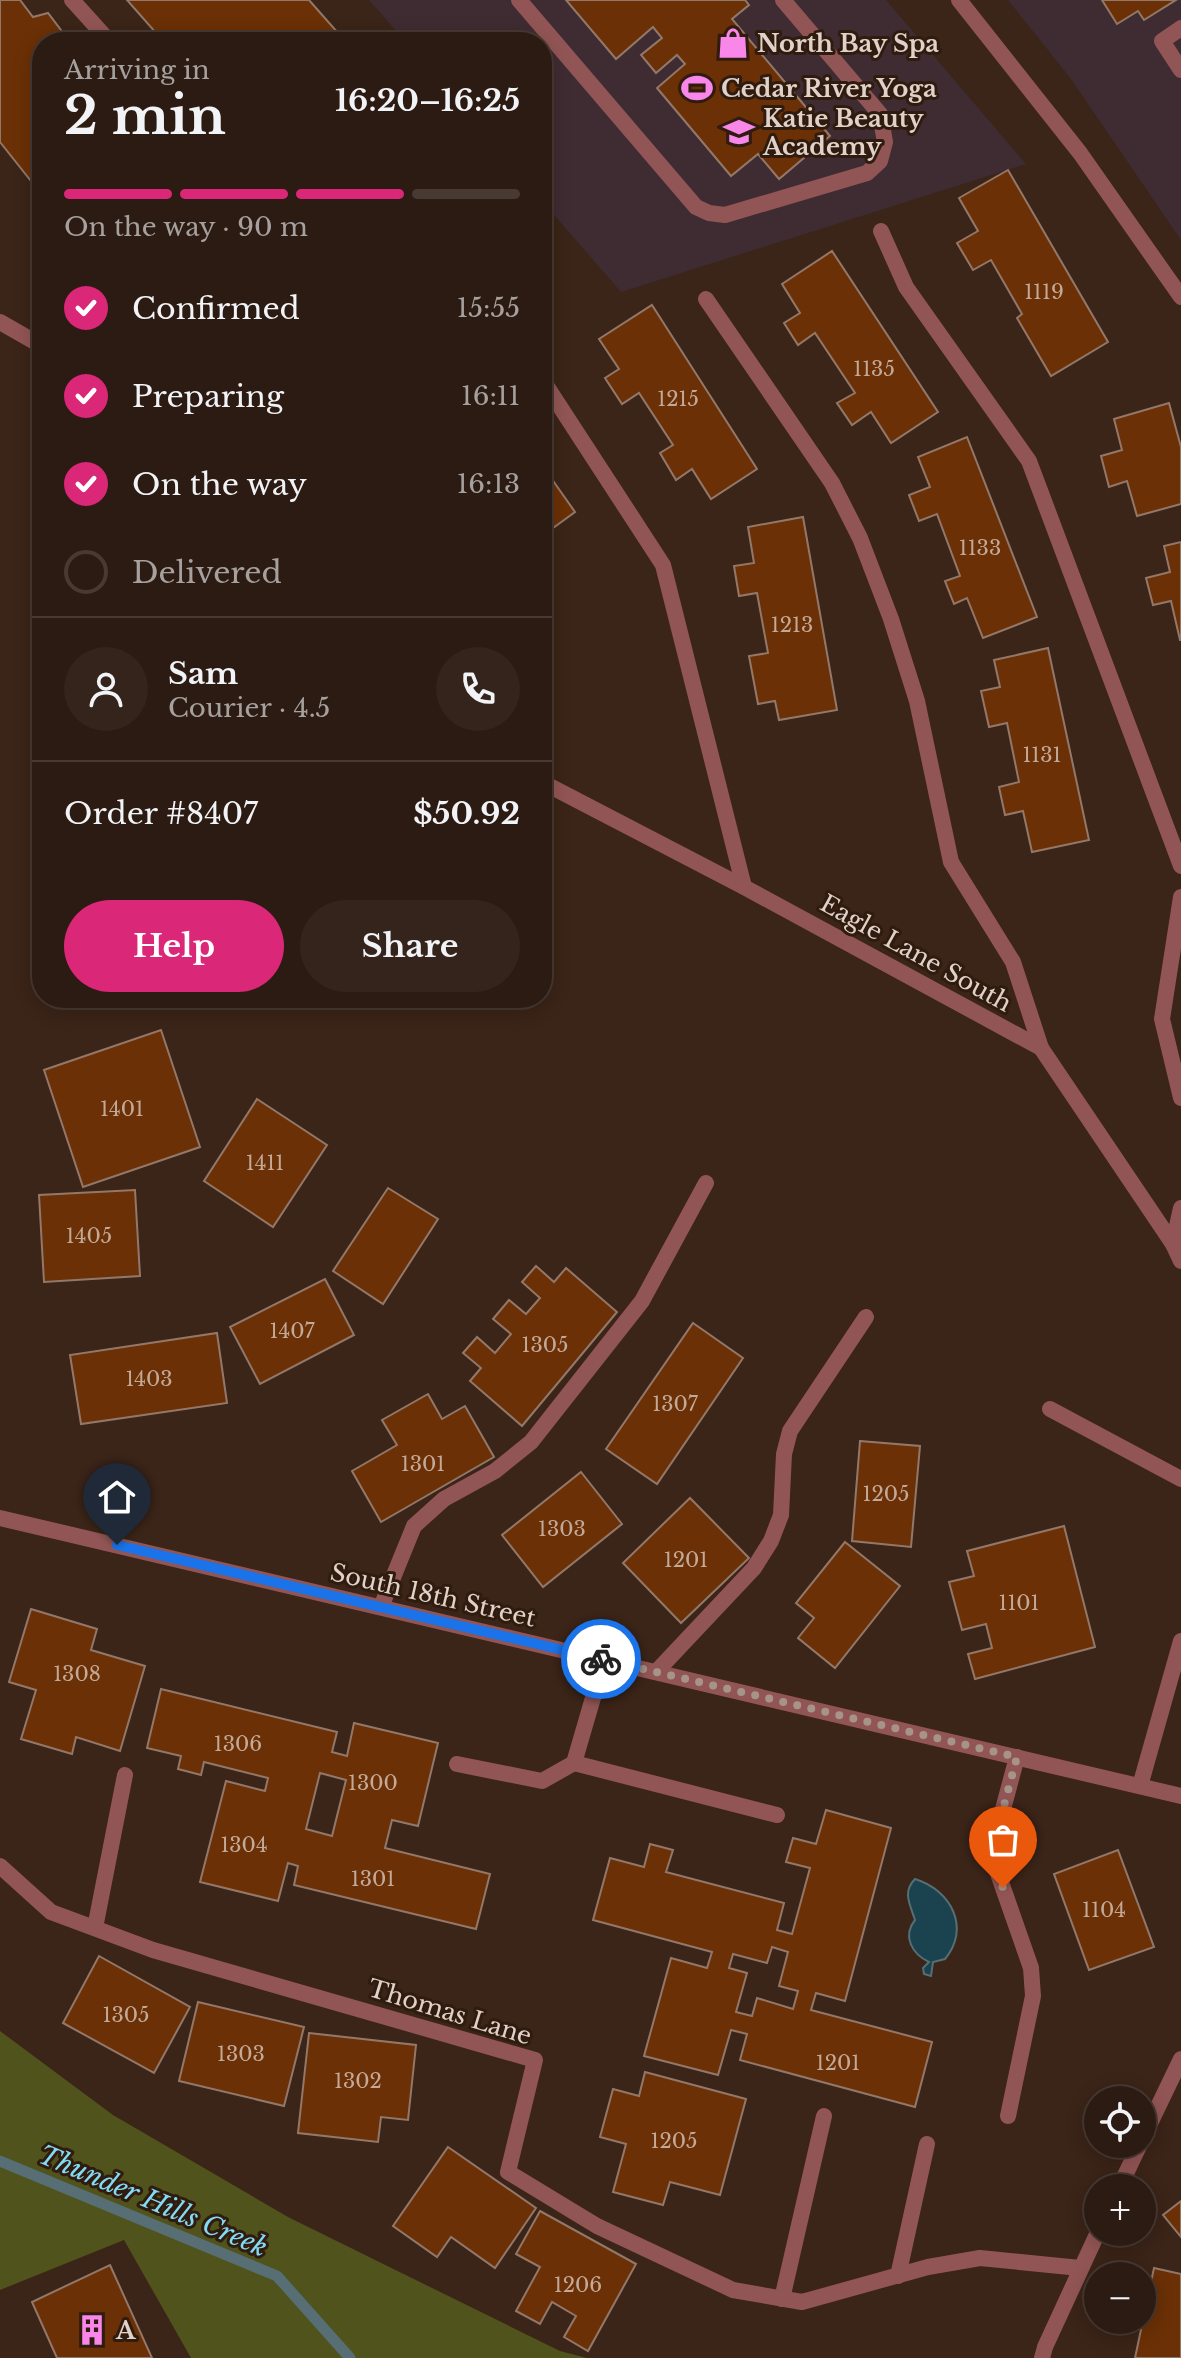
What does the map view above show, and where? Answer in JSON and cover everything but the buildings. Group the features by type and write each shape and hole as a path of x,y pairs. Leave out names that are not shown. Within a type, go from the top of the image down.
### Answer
{"street":[{"path":"72,0 101,32"},
{"path":"519,0 546,32"},
{"path":"552,39 696,207 725,215 867,173 880,161 885,142 880,114 783,0"},
{"path":"959,0 1080,153 1181,297"},
{"path":"1181,28 1162,41 1181,70"},
{"path":"881,231 906,287 1029,461 1181,866"},
{"path":"706,299 832,483 860,538 891,619 917,701 951,862 1013,962 1041,1048"},
{"path":"0,322 32,340"},
{"path":"552,394 663,565 744,887"},
{"name":"Eagle Lane South","path":"552,787 1041,1048 1173,1244 1181,1261"},
{"path":"1181,897 1162,1019 1181,1098"},
{"path":"381,1607 414,1526 444,1499 495,1471 531,1442 642,1301 706,1183"},
{"path":"1173,1244 1181,1208"},
{"path":"656,1672 754,1568 771,1541 781,1515 784,1454 790,1431 866,1317"},
{"path":"1050,1409 1181,1479"},
{"name":"South 18th Street","path":"0,1518 1181,1796"},
{"path":"1140,1786 1181,1641"},
{"path":"574,1763 604,1660"},
{"path":"1008,2116 1033,1996 1031,1968 994,1862 995,1839 1017,1757"},
{"path":"457,1764 542,1781 574,1763 777,1815"},
{"path":"95,1928 125,1775"},
{"name":"Thomas Lane","path":"0,1866 51,1912 153,1950 535,2060 508,2172 597,2226 733,2290 802,2302 928,2267 980,2258 1080,2268"},
{"path":"1156,2111 1181,2059"},
{"path":"782,2299 824,2116"},
{"path":"898,2276 927,2144"},
{"path":"1042,2358 1091,2246"}],"shaded area":[{"path":"369,0 886,0 1026,164 621,292 552,213 552,32 397,32"},
{"path":"1008,0 1181,0 1181,240 1071,79"}],"green space":[{"path":"0,2031 113,2115 288,2217 560,2351 587,2358 191,2358 124,2240 0,2290"}],"water":[{"path":"915,1879 939,1892 947,1901 956,1923 953,1947 945,1959 933,1962 931,1976 924,1974 923,1968 929,1962 918,1954 909,1938 915,1920 908,1893"}],"waterway":[{"name":"Thunder Hills Creek","path":"0,2161 277,2276 350,2358"}],"way so far":[{"path":"601,1659 1017,1757 995,1839 994,1862 1003,1888"}],"place":[{"name":"North Bay Spa","path":"733,43"},
{"name":"Cedar River Yoga","path":"697,88"},
{"name":"Katie Beauty Academy","path":"739,132"},
{"name":"A","path":"92,2330"}],"route":[{"path":"117,1545 601,1659"}]}
